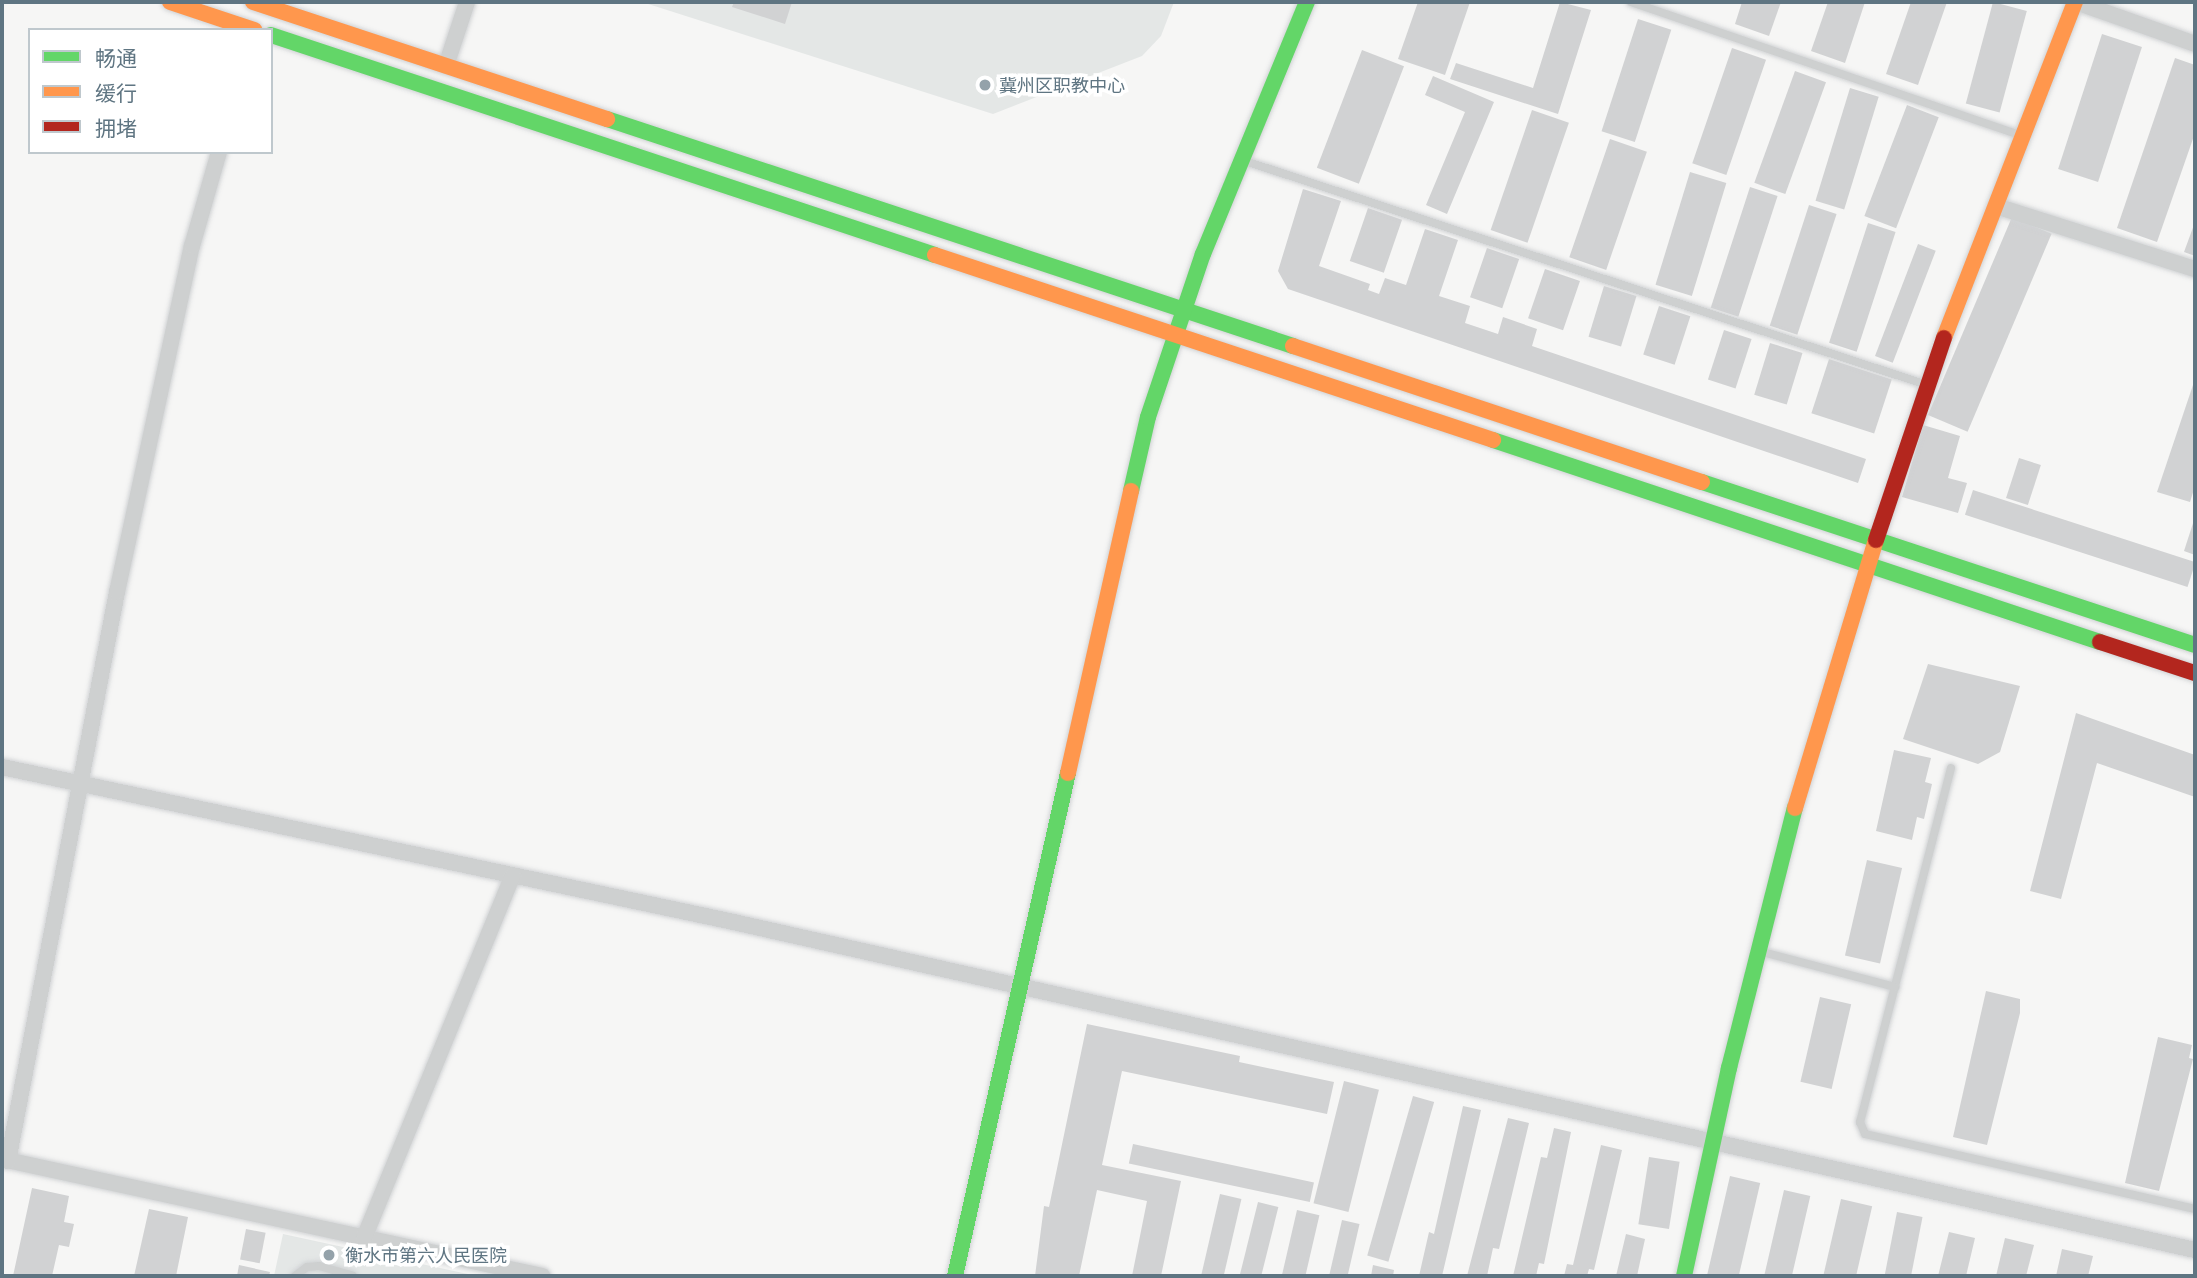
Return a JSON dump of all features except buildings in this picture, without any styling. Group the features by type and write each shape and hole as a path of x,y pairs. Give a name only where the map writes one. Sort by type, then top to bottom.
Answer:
{"main road":[{"path":"170,2 248,28"},
{"path":"253,2 2195,645"},
{"path":"955,1276 1147,417 1182,309 1307,2"},
{"path":"1684,1276 1759,951 1803,778 1868,563 1928,386 2075,2"},
{"path":"273,36 2195,673"}],"street":[{"path":"446,66 467,2"},
{"path":"2075,2 2195,44"},
{"path":"218,154 189,259 5,1160 542,1276"},
{"path":"1996,206 2195,268"},
{"path":"2,767 513,875 1714,1140 2195,1250"},
{"path":"364,1238 513,875"}],"lane":[{"path":"1631,2 2023,136"},
{"path":"1242,160 1928,386"},
{"path":"1951,768 1860,1122 1865,1133 2195,1209"},
{"path":"1759,951 1895,987"},
{"path":"295,1276 307,1267 318,1266 352,1276"}],"shaded area":[{"name":"冀州区职教中心","path":"642,2 1174,2 1161,36 1142,56 993,114"},
{"name":"衡水市第六人民医院","path":"283,1234 477,1276 274,1276"}],"traffic: fast":[{"path":"1131,491 1148,417 1203,254 1307,2"},
{"path":"273,36 935,255"},
{"path":"607,119 1293,346"},
{"path":"1493,440 2100,642"},
{"path":"1702,482 2195,645"},
{"path":"955,1276 1068,773"},
{"path":"1684,1276 1729,1068 1795,808"}],"traffic: slow":[{"path":"170,2 248,28"},
{"path":"253,2 607,119"},
{"path":"1944,338 2075,2"},
{"path":"935,255 1493,440"},
{"path":"1293,346 1702,482"},
{"path":"1068,773 1131,491"},
{"path":"1795,808 1876,540"}],"traffic: jam":[{"path":"1876,540 1944,338"},
{"path":"2100,642 2195,673"}],"place":[{"name":"冀州区职教中心","path":"985,85"},
{"name":"衡水市第六人民医院","path":"329,1255"}]}
